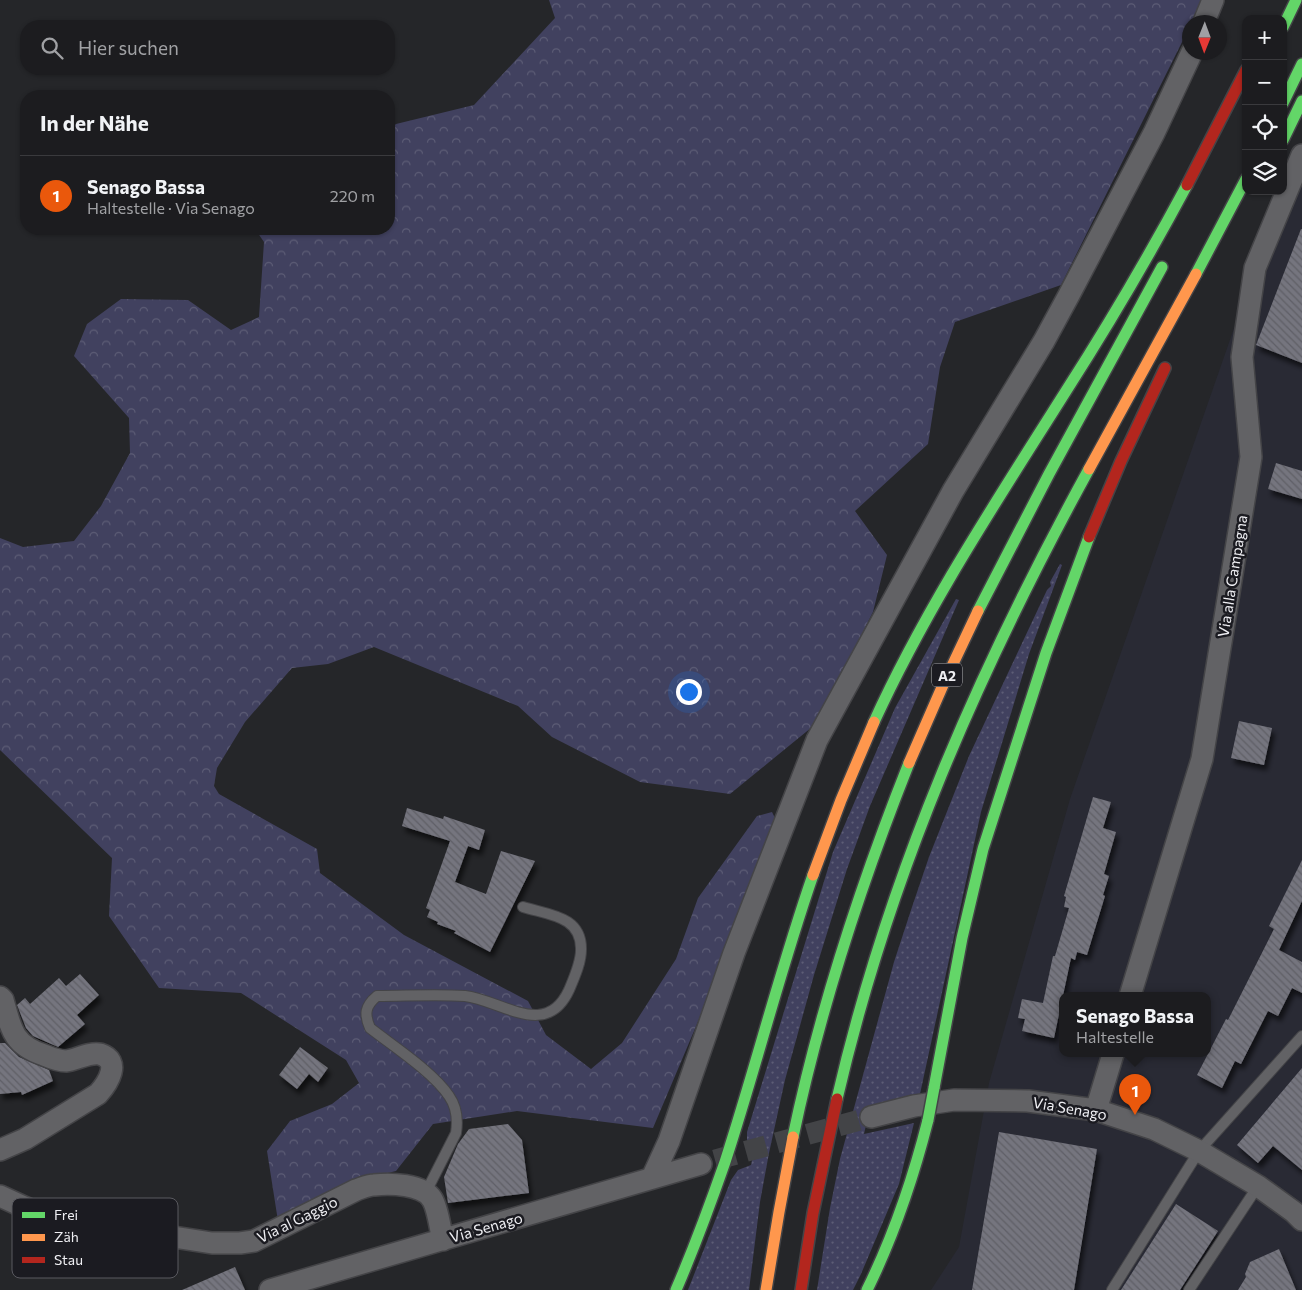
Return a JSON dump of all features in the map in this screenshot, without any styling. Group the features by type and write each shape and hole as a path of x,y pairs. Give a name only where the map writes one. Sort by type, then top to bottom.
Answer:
{"highway":[{"path":"1283,15 1294,0"},
{"path":"1287,17 1294,0"},
{"path":"1287,95 1302,64"},
{"path":"676,1290 730,1147 789,950 820,855 857,760 925,624 985,519 1113,316 1169,220 1242,78"},
{"path":"1287,132 1302,101"},
{"name":"A2","path":"801,1290 810,1229 829,1132 853,1031 881,936 932,794 986,670 1037,568 1242,187"},
{"name":"A2","path":"766,1290 785,1170 808,1069 850,922 885,822 942,686 982,603 1044,483 1169,255"},
{"path":"866,1290 889,1244 907,1197 928,1120 960,951 983,849 1041,667 1101,508 1144,411 1170,360"}],"street":[{"path":"1207,15 1213,0"},
{"path":"652,1178 669,1141 734,953 817,740 953,491 1044,341 1154,133 1188,60"},
{"name":"Via alla Campagna","path":"1131,992 1202,759 1251,457 1242,357 1255,268 1302,155"},
{"path":"0,997 3,1000 12,1031 21,1043 32,1052 55,1059 66,1060 97,1054 106,1057 111,1064 111,1075 108,1084 98,1094 25,1139 0,1150"},
{"path":"1096,1110 1112,1057"},
{"name":"Via Senago","path":"871,1117 914,1106 954,1100 1028,1100 1096,1110 1154,1129 1200,1152 1258,1186 1302,1220"},
{"name":"Via Senago","path":"270,1290 702,1164"},
{"name":"Via al Gaggio","path":"178,1238 212,1243 240,1244 254,1241 356,1190 373,1185 413,1187 426,1192"},
{"path":"426,1192 433,1199 443,1240"},
{"name":"Via al Gaggio","path":"0,1196 12,1202"}],"lane":[{"path":"426,1192 456,1132 455,1109 450,1097 437,1081 370,1028 366,1019 369,1002 377,996 467,996 527,1015 545,1014 564,1002 581,954 581,942 578,931 570,922 523,907"},
{"path":"1112,1290 1200,1152 1302,1036"},
{"path":"1189,1290 1258,1186"}],"shaded area":[{"path":"1302,155 1302,1290 931,1290 959,1247 989,1083 1070,799 1255,268 1287,195"}],"green space":[{"path":"549,0 1203,0 1196,15 1182,15 1182,42 1061,285 955,322 940,367 928,444 855,511 887,555 873,612 817,723 730,794 640,782 552,737 518,706 374,647 328,664 292,668 245,722 217,768 214,786 219,794 317,849 320,873 404,935 528,1001 546,1035 591,1069 622,1043 676,959 698,898 757,816 772,812 777,822 697,1024 653,1128 517,1111 433,1124 396,1171 367,1178 278,1221 267,1151 290,1121 332,1104 359,1083 346,1060 241,993 159,988 109,916 112,858 0,750 0,538 23,547 74,541 101,506 130,453 129,418 74,356 87,324 121,299 188,300 231,330 259,317 264,242 259,235 395,235 395,125 474,105 555,18"},
{"path":"1060,564 1062,565 1029,654 981,812 920,1094 870,1107 864,1134 914,1123 899,1184 853,1290 817,1290 840,1159 894,962 912,907 929,857 969,756"},
{"path":"956,599 959,600 870,806 847,869 814,975 785,1080 769,1153 760,1202 749,1290 688,1290 731,1180 738,1170 751,1165 756,1141 747,1144 747,1132 833,852 895,708"}],"building":[{"path":"1302,229 1302,363 1256,345"},
{"path":"1276,463 1302,471 1302,499 1268,489"},
{"path":"1239,721 1272,728 1264,765 1231,758"},
{"path":"1093,797 1111,802 1103,828 1116,832 1104,874 1109,876 1103,895 1105,896 1087,955 1077,952 1075,960 1071,958 1064,992 1059,992 1059,1014 1054,1038 1022,1031 1025,1019 1018,1018 1022,999 1043,1003 1053,956 1055,956 1069,908 1064,907 1066,897 1064,896"},
{"path":"407,808 443,819 444,816 485,830 479,850 468,846 455,882 486,894 501,851 535,861 490,952 454,933 456,931 437,924 438,922 427,917 430,910 426,908 450,841 402,826"},
{"path":"1302,860 1302,901 1279,950 1302,962 1302,993 1292,988 1278,1016 1268,1011 1241,1064 1235,1061 1222,1088 1197,1075 1206,1057 1211,1057 1211,1048 1226,1019 1228,1020 1274,929 1269,926"},
{"path":"80,974 99,995 77,1015 85,1024 58,1047 33,1036 26,1028 17,1005 25,998 30,1004 59,978 66,986"},
{"path":"0,1043 5,1043 19,1057 49,1070 53,1081 22,1095 21,1092 0,1094"},
{"path":"300,1047 328,1068 318,1082 309,1074 297,1089 279,1075"},
{"path":"1302,1068 1302,1170 1273,1146 1258,1163 1237,1145"},
{"path":"508,1124 522,1140 529,1193 448,1203 444,1177 458,1144 469,1129"},
{"path":"999,1132 1097,1149 1074,1290 972,1290"},
{"path":"1176,1204 1218,1231 1180,1290 1121,1290"},
{"path":"1279,1249 1296,1290 1238,1290 1246,1277 1245,1274 1250,1262"},
{"path":"235,1267 245,1290 182,1290"}],"tunnel":[{"path":"715,1160 871,1117"}],"traffic: fast":[{"path":"1287,19 1296,0"},
{"path":"1287,95 1302,64"},
{"path":"1287,132 1302,101"},
{"path":"874,722 940,595 1113,315 1187,185"},
{"path":"1196,274 1242,187"},
{"path":"978,611 1049,474 1162,267"},
{"path":"837,1099 858,1016 883,934 941,775 1011,621 1089,469"},
{"path":"934,1088 962,938 983,849 1046,653 1089,537"},
{"path":"793,1137 816,1041 843,947 874,854 909,763"},
{"path":"676,1290 725,1162 813,875"},
{"path":"928,1120 934,1088"},
{"path":"867,1290 886,1249 902,1206 928,1120"}],"traffic: slow":[{"path":"1089,469 1196,274"},
{"path":"909,763 978,611"},
{"path":"813,875 841,800 874,722"},
{"path":"766,1290 793,1137"}],"traffic: jam":[{"path":"1187,185 1242,78"},
{"path":"1089,537 1121,461 1165,368"},
{"path":"801,1290 813,1213 837,1099"}],"place":[{"name":"Senago Bassa","path":"1135,1115"}]}
